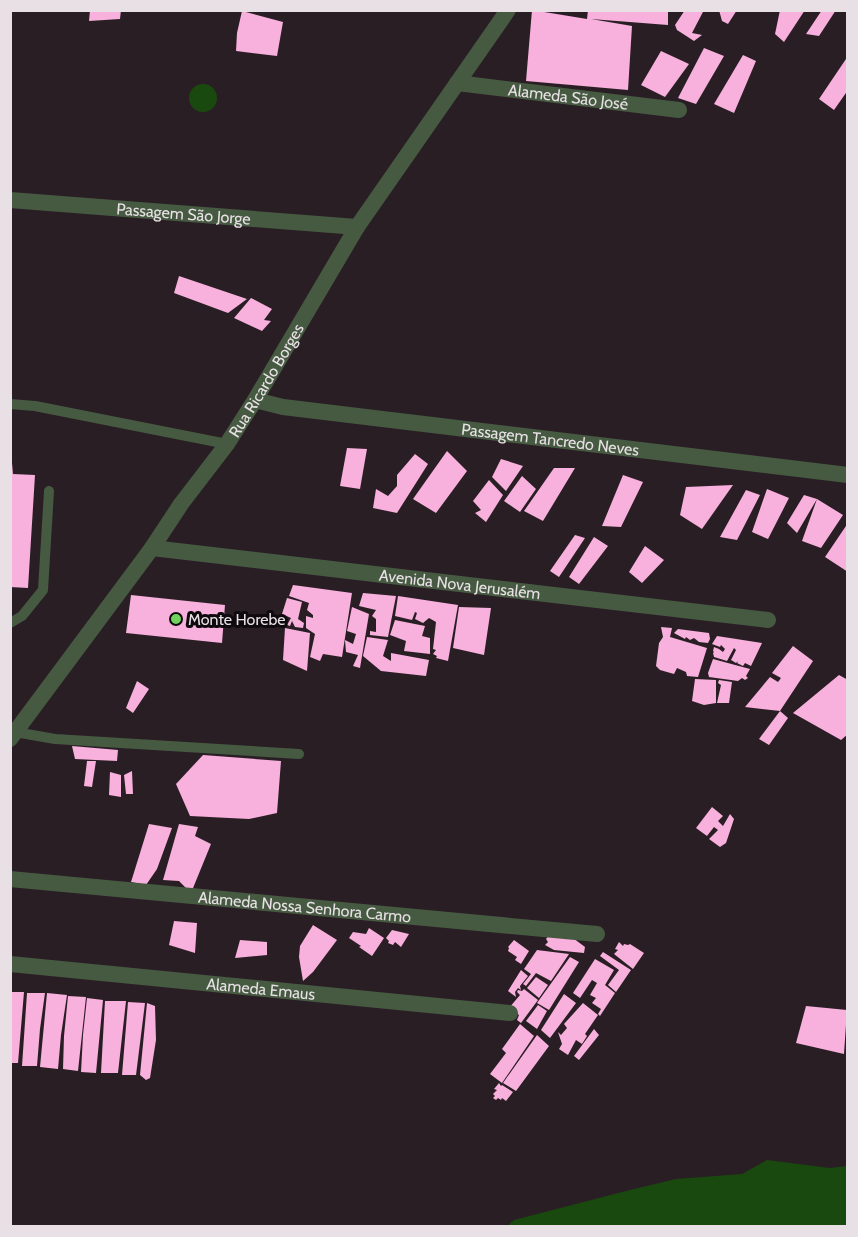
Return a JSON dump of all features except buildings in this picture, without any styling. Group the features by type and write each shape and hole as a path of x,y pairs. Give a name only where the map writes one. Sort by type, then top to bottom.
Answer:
{"street":[{"name":"Rua Ricardo Borges","path":"13,736 227,444 357,226 508,10"},
{"name":"Alameda São José","path":"457,83 679,110"},
{"name":"Passagem São Jorge","path":"10,200 357,226"},
{"name":"Passagem Tancredo Neves","path":"255,400 283,408 848,475"},
{"name":"Avenida Nova Jerusalém","path":"152,548 768,620"},
{"name":"Alameda Nossa Senhora Carmo","path":"10,879 597,934"},
{"name":"Alameda Emaus","path":"10,964 510,1013"}],"lane":[{"path":"10,404 35,406 227,444"},
{"path":"10,624 22,616 43,590 49,491"},
{"path":"13,736 298,754"}],"shaded area":[{"path":"203,84 213,88 217,98 213,108 203,112 193,108 189,98 193,88"},
{"path":"767,1160 830,1168 847,1166 847,1226 507,1226 514,1220 676,1179 742,1174"}],"place":[{"name":"Monte Horebe","path":"176,619"}]}
